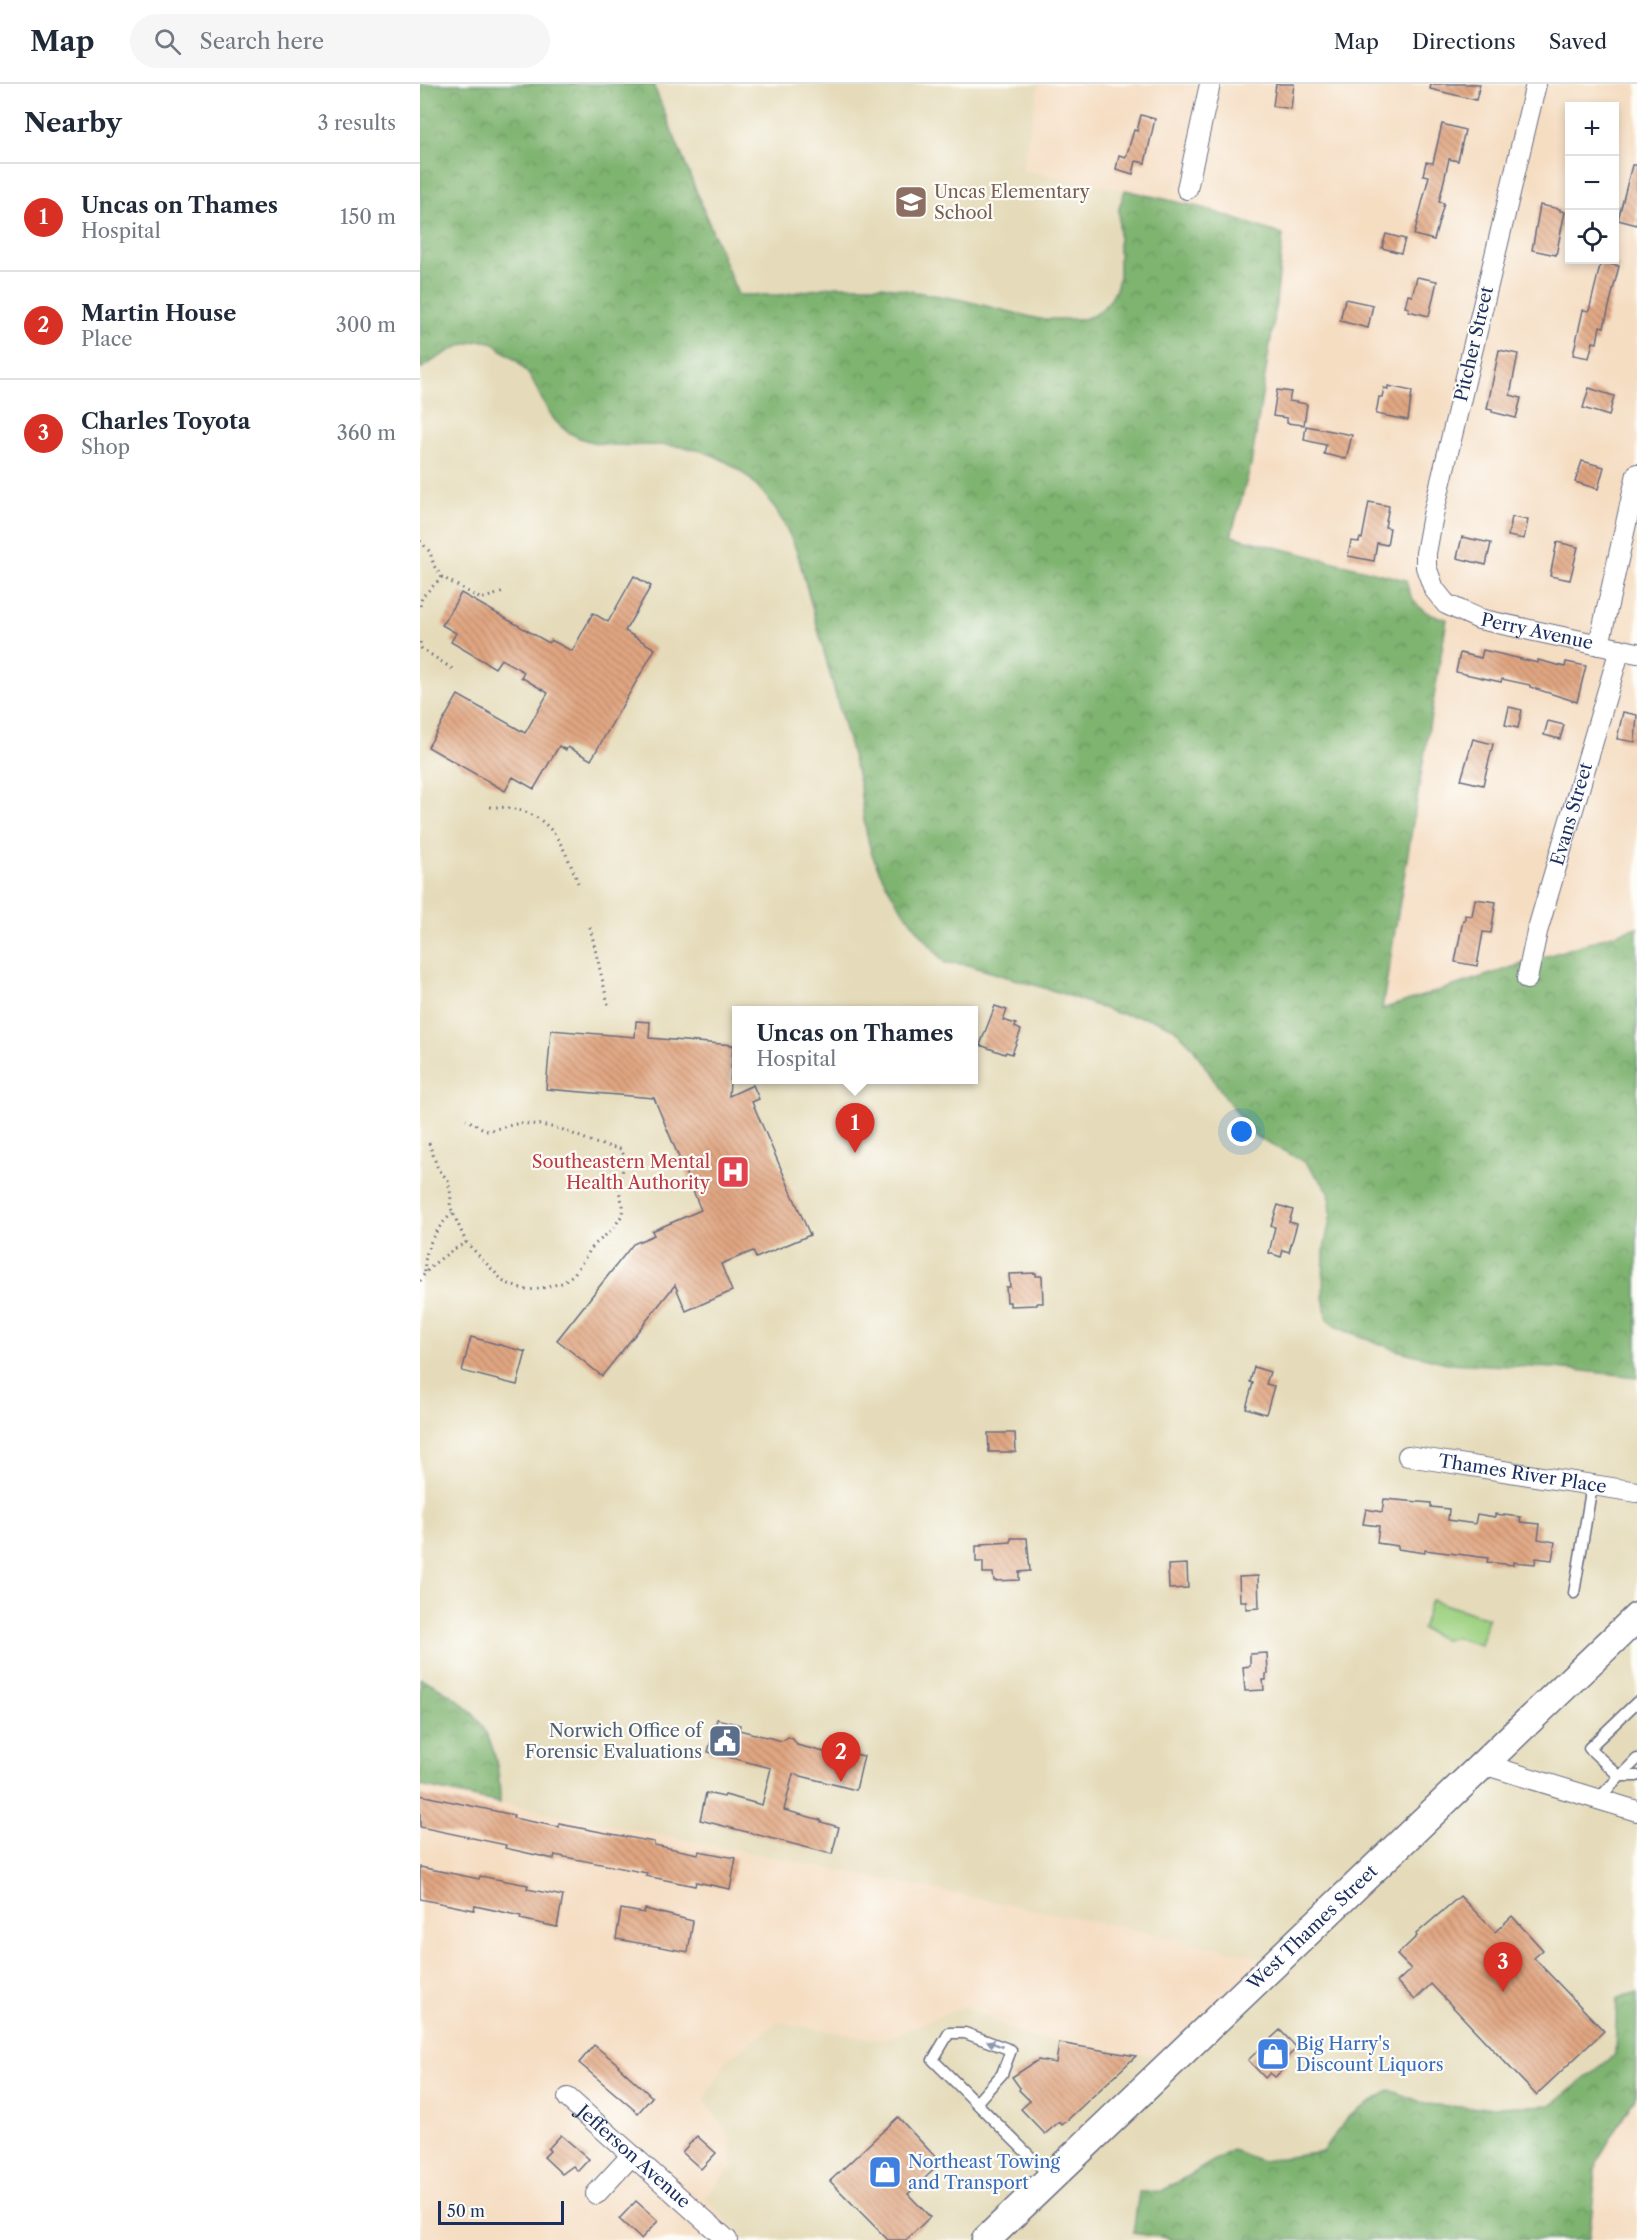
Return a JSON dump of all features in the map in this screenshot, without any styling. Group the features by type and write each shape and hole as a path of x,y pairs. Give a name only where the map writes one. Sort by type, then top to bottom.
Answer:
{"main road":[{"name":"West Thames Street","path":"986,2240 1637,1617"}],"street":[{"path":"1186,189 1210,84"},
{"name":"Pitcher Street","path":"1443,602 1427,574 1425,560 1427,545 1536,84"},
{"path":"1599,645 1637,474"},
{"name":"Perry Avenue","path":"1443,602 1479,619 1628,651"},
{"name":"Evans Street","path":"1527,979 1537,932 1628,651"},
{"name":"Thames River Place","path":"1408,1456 1637,1492"},
{"path":"1483,1764 1637,1811"},
{"name":"Jefferson Avenue","path":"568,2098 727,2240"},
{"path":"596,2194 632,2156"}],"lane":[{"path":"1574,1593 1592,1485"},
{"path":"1637,1702 1588,1748 1619,1776 1637,1776"},
{"path":"1598,1799 1637,1759"},
{"path":"977,2102 1002,2074 1011,2050 966,2033 949,2033 933,2060 1051,2177"}],"path":[{"path":"420,541 430,552 434,566 442,577 481,599 504,592"},
{"path":"420,606 422,597 442,577"},
{"path":"420,642 421,648 454,670"},
{"path":"490,807 511,806 543,820 558,838 567,854 578,883"},
{"path":"590,927 609,1008"},
{"path":"429,1143 438,1169 448,1180 452,1196 450,1206 466,1242 504,1282 524,1290 562,1283 574,1274 593,1246 613,1229 622,1215 623,1206 618,1188 625,1162 624,1155 620,1149 595,1143 561,1129 520,1123 487,1131 466,1119"},
{"path":"425,1272 424,1261 433,1238 444,1220 453,1213"},
{"path":"420,1281 425,1272 445,1255 466,1242"}],"shaded area":[{"name":"Uncas Elementary School","path":"653,84 1039,84 1022,170 1125,190 1119,208 1119,278 1111,299 1094,315 1084,319 1051,320 962,300 882,286 848,285 780,295 738,295"},
{"path":"491,342 512,356 528,374 539,395 568,433 591,443 683,446 728,463 748,475 764,492 790,533 798,555 860,785 870,847 891,892 921,935 945,963 964,964 1058,992 1116,1013 1163,1022 1184,1037 1255,1136 1305,1162 1330,1191 1331,1214 1323,1260 1336,1327 1396,1350 1447,1363 1556,1368 1637,1377 1637,1602 1527,1710 1637,1605 1637,1993 1617,2000 1615,2055 1551,2105 1471,2108 1425,2104 1390,2090 1349,2116 1322,2152 1262,2161 1232,2150 1162,2191 1139,2192 1170,2240 744,2240 704,2197 732,2168 731,2139 704,2101 725,2061 778,2022 882,2040 965,2006 1027,2037 1164,2058 1267,1959 1136,1930 500,1803 500,1784 494,1754 479,1719 453,1695 420,1678 420,369 468,344"}],"green space":[{"path":"420,84 653,84 738,295 780,295 836,286 882,286 962,300 1039,319 1084,319 1103,308 1116,289 1119,278 1119,208 1125,190 1203,208 1283,235 1275,313 1251,465 1231,536 1406,580 1411,595 1420,607 1432,615 1447,619 1382,1009 1637,927 1637,1377 1556,1368 1447,1363 1396,1350 1336,1327 1327,1319 1323,1296 1324,1249 1331,1214 1329,1191 1305,1162 1255,1136 1225,1097 1192,1046 1174,1028 1152,1019 1116,1013 1058,992 964,964 945,963 896,901 874,859 866,832 860,785 798,555 776,511 762,492 728,463 708,453 685,447 602,444 570,433 562,428 550,414 534,383 523,368 491,342 482,341 463,345 420,369"},
{"path":"1431,1600 1488,1618 1481,1645 1457,1638 1443,1639 1422,1629"},
{"path":"420,1678 457,1700 482,1726 496,1759 500,1803 420,1786"},
{"path":"1637,1993 1635,2098 1597,2161 1589,2240 1170,2240 1133,2233 1139,2192 1162,2191 1232,2150 1262,2161 1322,2152 1349,2116 1390,2090 1426,2104 1471,2108 1551,2105 1615,2055 1617,1999"}],"building":[{"path":"1276,84 1294,84 1291,109 1273,106"},
{"path":"1431,84 1480,84 1476,100 1430,89"},
{"path":"1141,115 1155,119 1145,163 1136,161 1133,174 1116,169 1119,155 1126,157"},
{"path":"1442,124 1465,130 1458,161 1449,159 1439,202 1444,203 1434,240 1414,235 1429,176 1423,175 1426,162 1433,163"},
{"path":"1632,165 1637,165 1637,225 1619,220"},
{"path":"1540,205 1565,212 1556,255 1532,250"},
{"path":"1386,234 1405,239 1401,253 1382,248"},
{"path":"1601,264 1619,266 1604,327 1600,326 1597,343 1593,342 1589,358 1573,355 1583,310 1589,311"},
{"path":"1417,277 1437,281 1429,316 1408,311 1409,308 1405,307 1408,295 1412,296"},
{"path":"1345,299 1373,305 1368,328 1340,321"},
{"path":"1499,350 1518,354 1510,395 1521,398 1516,418 1487,409"},
{"path":"1388,386 1412,391 1408,420 1376,414 1379,397 1382,397 1384,388 1388,389"},
{"path":"1589,388 1614,396 1609,416 1583,408"},
{"path":"1277,390 1291,392 1289,401 1307,404 1304,425 1287,423 1287,418 1273,416"},
{"path":"1306,426 1352,435 1346,459 1324,454 1326,445 1304,440"},
{"path":"1582,461 1604,467 1598,489 1575,482"},
{"path":"1369,502 1389,506 1385,527 1390,528 1387,545 1377,543 1374,561 1348,556 1351,541 1359,542 1360,538 1362,539"},
{"path":"1512,517 1528,520 1524,539 1508,536"},
{"path":"1462,537 1491,543 1486,565 1457,558"},
{"path":"1557,542 1578,547 1570,580 1550,576"},
{"path":"634,576 651,586 625,631 655,649 591,760 568,747 566,750 559,746 534,789 513,777 505,791 428,747 458,695 525,733 548,693 521,677 524,672 501,659 495,668 451,642 456,633 442,625 461,593 549,643 551,640 572,651 593,613 608,622"},
{"path":"1483,650 1538,663 1538,660 1565,667 1566,662 1586,666 1577,702 1530,687 1530,685 1502,679 1501,682 1456,672 1460,653 1481,658"},
{"path":"1509,707 1522,710 1518,728 1505,725"},
{"path":"1623,712 1637,715 1635,742 1617,739"},
{"path":"1548,721 1564,725 1560,739 1544,735"},
{"path":"1473,739 1493,744 1483,785 1461,780"},
{"path":"1475,899 1496,902 1491,933 1483,932 1477,966 1455,962 1463,920 1465,920 1465,915 1472,916"},
{"path":"995,1006 1007,1010 1003,1020 1016,1024 1015,1027 1021,1030 1012,1054 1006,1052 1005,1054 980,1045"},
{"name":"Southeastern Mental Health Authority","path":"636,1021 650,1022 649,1038 732,1045 729,1096 753,1085 759,1099 752,1102 810,1235 756,1258 753,1251 721,1264 732,1291 686,1311 675,1285 602,1376 557,1340 633,1244 654,1235 652,1231 701,1210 654,1098 546,1089 551,1030 635,1037"},
{"path":"1278,1205 1293,1210 1289,1222 1297,1224 1289,1252 1283,1250 1281,1257 1269,1253 1275,1227 1271,1226"},
{"path":"1036,1273 1036,1276 1042,1276 1043,1303 1010,1306 1010,1302 1007,1302 1006,1287 1010,1287 1009,1274"},
{"path":"471,1337 526,1352 517,1385 462,1371"},
{"path":"1254,1367 1270,1372 1266,1384 1274,1386 1266,1414 1246,1408 1253,1383 1250,1382"},
{"path":"988,1433 1015,1433 1016,1452 989,1452"},
{"path":"1384,1499 1431,1503 1431,1507 1449,1509 1448,1520 1475,1524 1477,1514 1521,1517 1520,1522 1540,1524 1538,1539 1555,1542 1552,1560 1536,1558 1535,1564 1513,1562 1513,1565 1487,1562 1488,1558 1425,1550 1425,1553 1377,1543 1379,1526 1363,1524 1366,1509 1382,1512"},
{"path":"1011,1538 1027,1538 1030,1571 1019,1572 1019,1580 994,1581 993,1573 983,1573 983,1562 976,1562 976,1546 1011,1542"},
{"path":"1187,1564 1188,1588 1169,1589 1168,1565"},
{"path":"1258,1576 1259,1608 1246,1609 1246,1601 1240,1601 1239,1577"},
{"path":"1267,1653 1268,1674 1266,1674 1266,1680 1263,1680 1264,1690 1245,1691 1243,1667 1250,1666 1250,1654"},
{"path":"717,1719 740,1725 739,1730 782,1741 788,1737 793,1739 797,1745 840,1756 841,1751 864,1756 856,1790 793,1774 784,1810 839,1827 832,1854 700,1820 706,1793 724,1797 725,1795 762,1805 771,1768 708,1752"},
{"path":"420,1795 514,1815 513,1818 559,1827 559,1824 654,1842 654,1845 698,1854 699,1851 736,1858 730,1889 696,1882 695,1886 646,1876 647,1873 555,1855 554,1859 505,1848 506,1845 420,1827"},
{"path":"420,1867 479,1879 480,1876 528,1885 527,1889 563,1896 557,1927 475,1906 474,1910 420,1899"},
{"path":"1460,1896 1495,1932 1512,1916 1543,1950 1534,1958 1604,2031 1536,2095 1431,1984 1415,2000 1397,1982 1411,1969 1397,1955 1417,1936 1416,1934"},
{"path":"621,1909 644,1913 645,1909 693,1921 688,1952 616,1939"},
{"name":"Big Harry's Discount Liquors","path":"1280,2030 1297,2048 1283,2061 1287,2066 1275,2077 1270,2073 1265,2078 1248,2060"},
{"path":"1059,2043 1136,2056 1062,2125 1059,2122 1045,2134 1021,2109 1030,2101 1019,2090 1020,2088 1012,2077 1038,2060 1056,2063"},
{"path":"594,2045 652,2097 638,2113 579,2063"},
{"name":"Northeast Towing and Transport","path":"898,2117 941,2163 908,2194 930,2217 906,2240 888,2240 830,2181"},
{"path":"561,2135 589,2159 578,2171 573,2166 562,2174 544,2157"},
{"path":"697,2136 716,2153 701,2169 682,2152"},
{"path":"636,2201 658,2221 641,2239 619,2219"}],"place":[{"name":"Uncas Elementary School","path":"911,202"},
{"name":"Uncas on Thames","path":"855,1153"},
{"name":"Southeastern Mental Health Authority","path":"733,1172"},
{"name":"Norwich Office of Forensic Evaluations","path":"725,1741"},
{"name":"Martin House","path":"841,1782"},
{"name":"Charles Toyota","path":"1503,1992"},
{"name":"Big Harry's Discount Liquors","path":"1273,2054"},
{"name":"Northeast Towing and Transport","path":"885,2172"}]}
